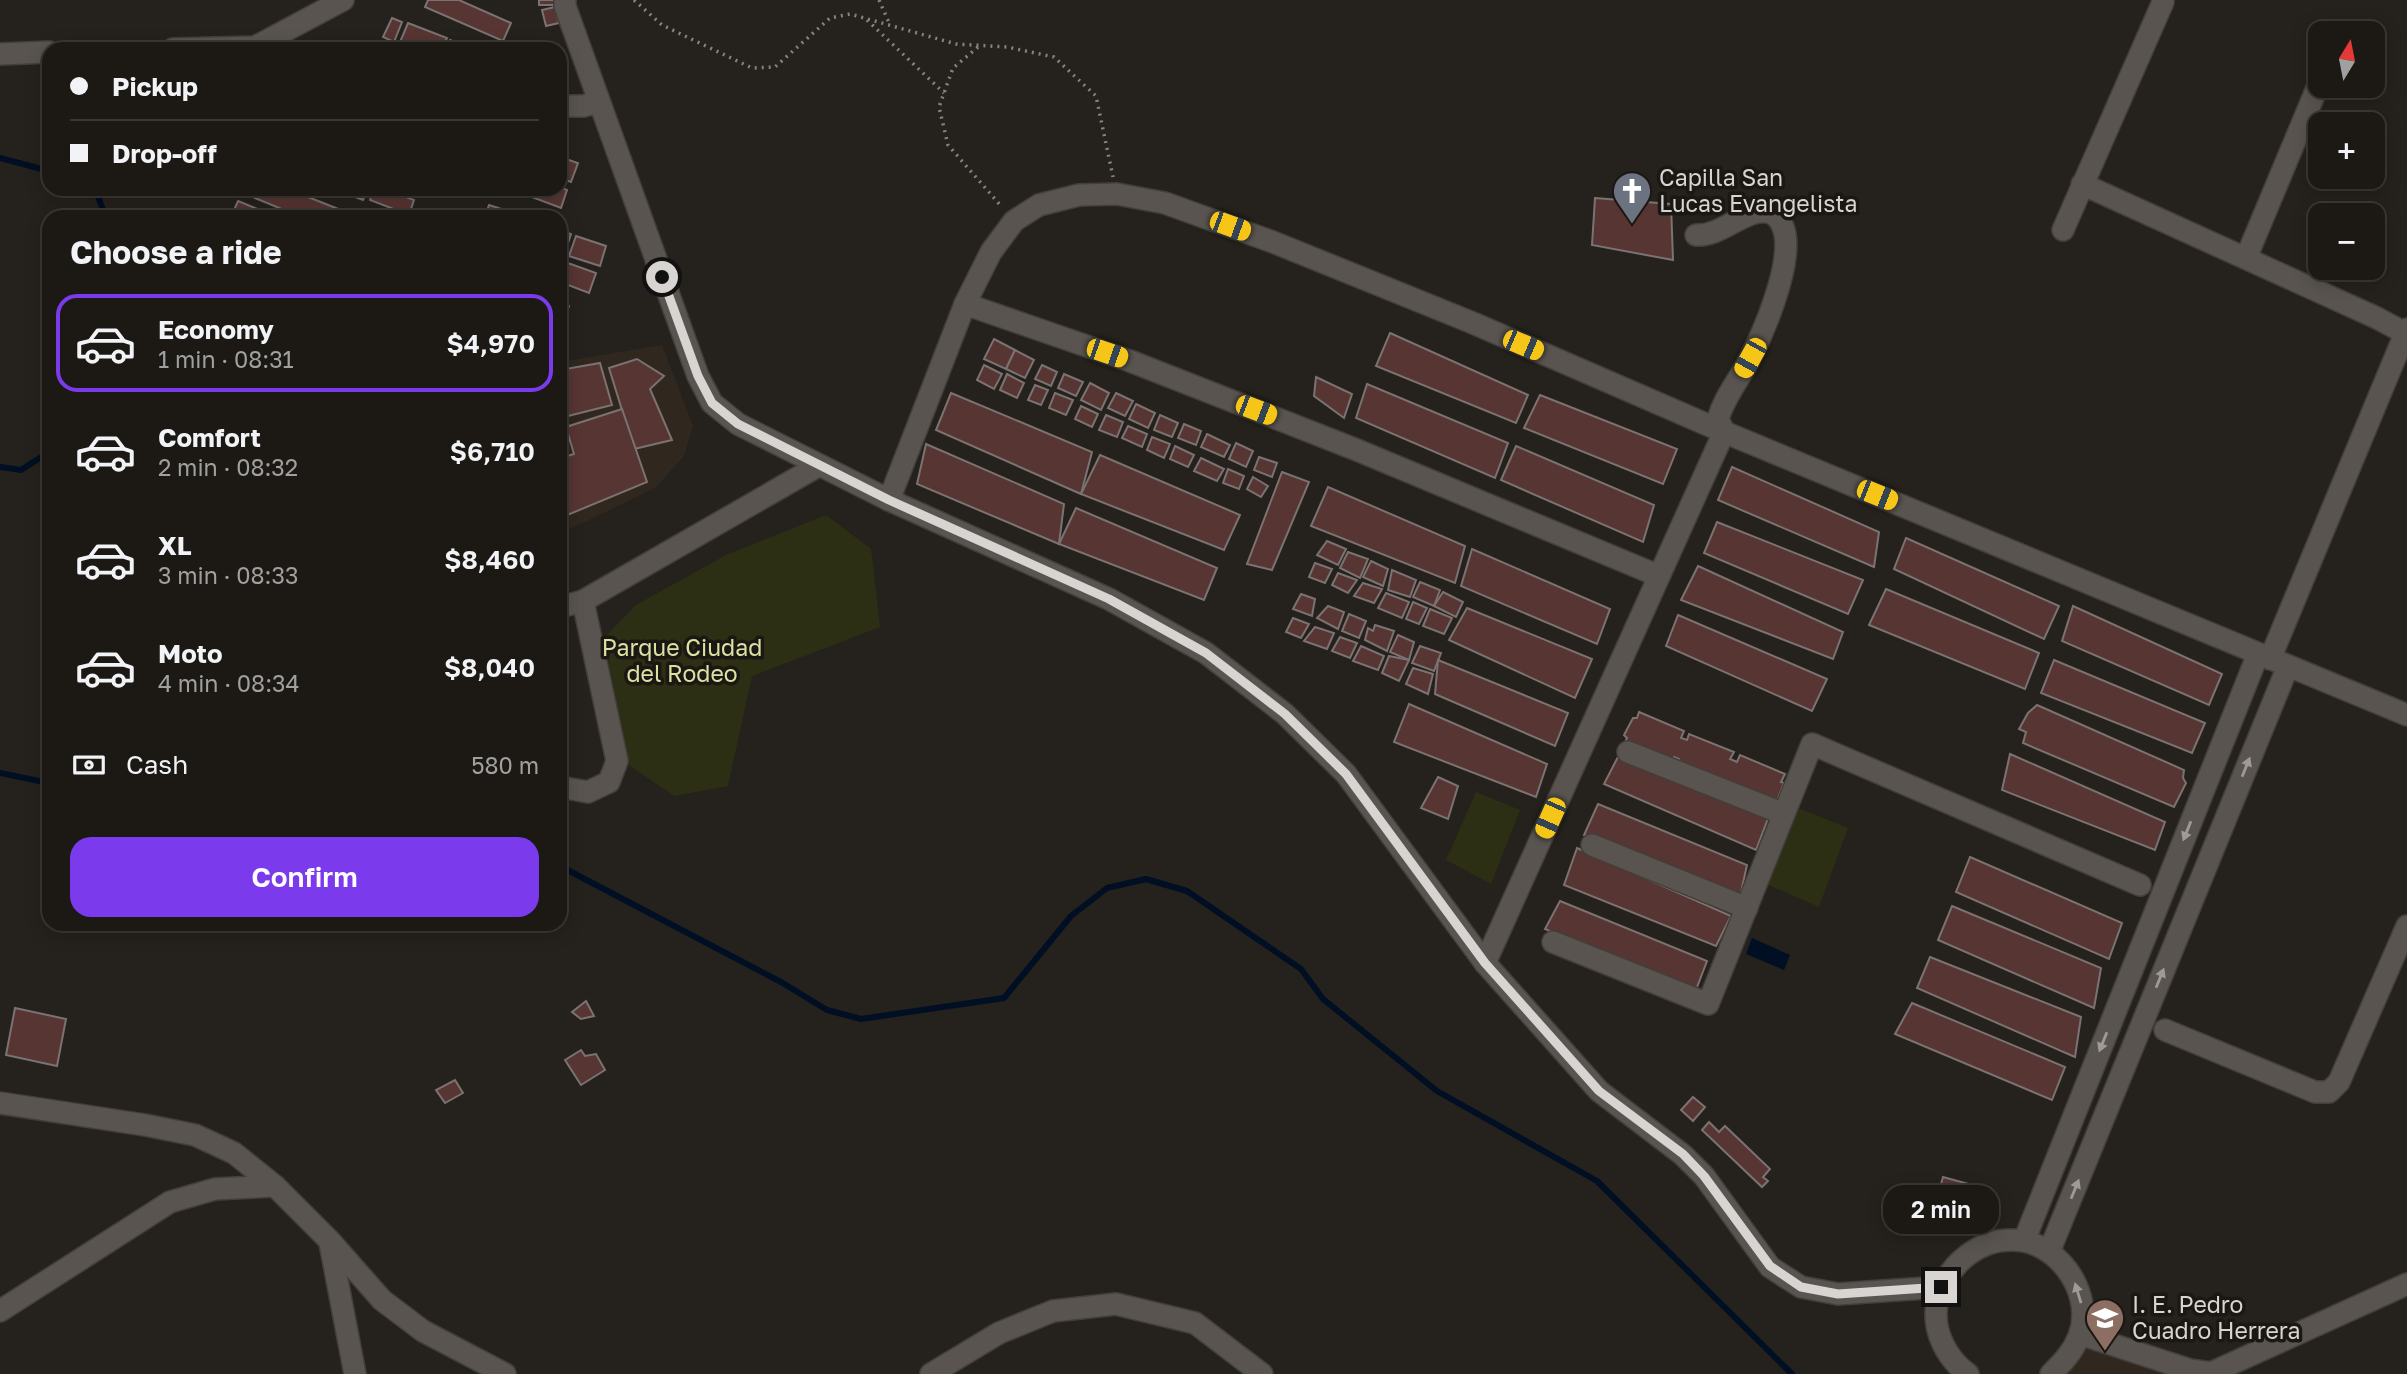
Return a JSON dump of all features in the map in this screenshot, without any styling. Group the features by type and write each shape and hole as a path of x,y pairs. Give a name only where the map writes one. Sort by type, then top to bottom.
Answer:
{"street":[{"path":"265,42 344,0"},
{"path":"565,0 698,376 712,403 738,424 818,466 1109,599 1206,653 1285,714 1346,774 1485,963 1599,1091 1683,1154 1704,1176 1770,1266 1801,1287 1838,1294 1941,1287"},
{"path":"2063,230 2164,2"},
{"path":"0,54 42,52"},
{"path":"2246,258 2313,98"},
{"path":"567,106 599,102"},
{"path":"2024,1241 2272,660 2406,331 2082,184"},
{"path":"889,500 965,304 991,252 1014,220 1039,205 1079,195 1117,194 1165,203 1273,242 1473,323 1724,432 2407,715"},
{"path":"1485,963 1724,432 1718,419 1721,409 1760,336 1784,263 1786,250 1782,222 1765,212 1749,215 1708,236 1696,236"},
{"path":"965,304 1130,361 1357,450 1658,576"},
{"path":"567,605 583,601 818,466"},
{"path":"567,790 589,792 609,782 617,761 583,601"},
{"path":"2049,1252 2272,660"},
{"path":"1553,942 1708,1004 1812,744 2140,885"},
{"path":"1628,752 1784,814"},
{"path":"1592,845 1747,908"},
{"path":"2165,1030 2315,1092 2329,1092 2339,1082 2407,926"},
{"path":"0,1103 195,1135 234,1153 275,1186 330,1241 382,1300 423,1331 505,1374"},
{"path":"0,1311 170,1202 215,1189 275,1186"},
{"path":"330,1241 355,1374"},
{"path":"1968,1374 1945,1366 1936,1311 1941,1287 1955,1265 1976,1249 2001,1241 2024,1241 2049,1252 2067,1268 2078,1288 2083,1310 2080,1334 2068,1357 2051,1374"},
{"path":"2080,1334 2190,1370 2211,1373 2407,1284"},
{"path":"931,1374 999,1333 1052,1311 1116,1304 1195,1323 1262,1374"}],"path":[{"path":"634,0 662,25 752,68 775,67 830,18 849,14 956,44 1007,47 1054,57 1096,96 1117,194"},
{"path":"879,0 890,25"},
{"path":"866,19 944,93"},
{"path":"980,45 953,68 939,107 948,145 1014,220"}],"shaded area":[{"path":"662,345 693,426 684,456 655,488 567,531 567,361"},
{"name":"I. E. Pedro Cuadro Herrera","path":"2080,1334 2211,1374 2051,1374"}],"green space":[{"name":"Parque Ciudad del Rodeo","path":"826,515 871,549 880,627 752,676 728,786 674,796 629,765 604,638 636,605 726,555"},
{"path":"1476,792 1520,810 1491,884 1446,860"},
{"path":"1793,806 1848,828 1819,907 1762,882"}],"water":[{"path":"1752,938 1790,955 1784,970 1746,954"}],"building":[{"path":"428,0 459,0 511,23 503,41 425,7"},
{"path":"539,0 555,0 555,5 539,5"},
{"path":"555,7 559,23 546,26 542,10"},
{"path":"392,18 402,22 394,42 383,37"},
{"path":"408,23 447,38 445,42 400,42"},
{"path":"567,159 578,163 571,182 567,181"},
{"path":"250,196 306,196 341,210 284,210"},
{"path":"371,196 403,196 414,200 411,210 396,210 370,200"},
{"path":"529,196 565,196 561,208"},
{"name":"Capilla San Lucas Evangelista","path":"1595,198 1671,204 1673,260 1592,245"},
{"path":"238,201 260,210 234,210"},
{"path":"489,205 504,210 487,210"},
{"path":"576,236 606,246 600,266 569,256"},
{"path":"567,263 596,273 589,293 567,285"},
{"path":"1390,333 1528,395 1516,423 1376,366"},
{"path":"994,339 1015,350 1006,369 984,359"},
{"path":"1015,350 1034,360 1025,378 1006,369"},
{"path":"637,359 664,376 650,389 672,440 634,449 609,368"},
{"path":"600,363 612,405 567,416 567,369"},
{"path":"984,365 1002,374 994,389 977,380"},
{"path":"1042,365 1057,372 1051,386 1035,379"},
{"path":"1007,374 1024,383 1017,398 1000,390"},
{"path":"1064,374 1083,382 1076,396 1058,388"},
{"path":"1316,377 1352,394 1344,418 1314,396"},
{"path":"1090,383 1109,393 1101,410 1081,400"},
{"path":"1367,384 1508,443 1495,478 1356,418"},
{"path":"1035,385 1048,390 1041,405 1028,400"},
{"path":"951,393 1092,452 1081,494 936,430"},
{"path":"1055,393 1073,400 1066,415 1049,408"},
{"path":"1116,393 1133,401 1125,416 1108,408"},
{"path":"1540,395 1677,449 1663,484 1524,428"},
{"path":"1136,404 1155,413 1148,428 1129,419"},
{"path":"1081,406 1098,414 1092,427 1075,419"},
{"path":"622,409 647,482 567,515 567,456 574,454 567,427"},
{"path":"1106,415 1123,422 1117,437 1099,430"},
{"path":"1160,415 1178,423 1172,437 1154,430"},
{"path":"1184,424 1201,431 1196,445 1178,438"},
{"path":"1128,426 1147,434 1142,447 1122,438"},
{"path":"1207,434 1230,445 1224,457 1201,447"},
{"path":"1152,437 1170,444 1164,458 1147,450"},
{"path":"1236,443 1253,451 1246,467 1229,459"},
{"path":"926,444 1064,504 1059,544 917,484"},
{"path":"1175,446 1194,455 1188,467 1170,459"},
{"path":"1516,446 1654,505 1643,542 1501,480"},
{"path":"1100,455 1240,515 1224,550 1081,494"},
{"path":"1259,457 1277,463 1272,477 1254,470"},
{"path":"1201,458 1224,469 1217,481 1194,471"},
{"path":"1732,467 1879,532 1874,567 1718,500"},
{"path":"1228,469 1244,476 1239,489 1223,483"},
{"path":"1282,472 1309,482 1272,570 1247,564"},
{"path":"1253,477 1268,486 1261,497 1247,489"},
{"path":"1328,487 1465,546 1455,583 1311,526"},
{"path":"1076,508 1217,568 1204,600 1059,544"},
{"path":"1717,522 1863,580 1848,614 1704,553"},
{"path":"1906,538 2059,606 2044,639 1894,569"},
{"path":"1327,541 1346,549 1338,565 1317,555"},
{"path":"1472,549 1610,609 1597,644 1461,586"},
{"path":"1348,552 1368,559 1360,578 1340,568"},
{"path":"1371,561 1388,569 1383,586 1363,577"},
{"path":"1315,563 1332,569 1325,583 1309,577"},
{"path":"1698,566 1843,632 1833,659 1681,600"},
{"path":"1392,570 1416,580 1410,597 1388,590"},
{"path":"1338,573 1357,580 1348,593 1332,585"},
{"path":"1420,582 1440,590 1434,606 1413,597"},
{"path":"1363,583 1382,589 1374,603 1354,596"},
{"path":"1886,589 2039,653 2025,689 1869,625"},
{"path":"1443,592 1463,602 1456,617 1434,606"},
{"path":"1386,593 1409,602 1402,618 1378,608"},
{"path":"1301,594 1315,599 1312,616 1293,609"},
{"path":"1413,602 1427,608 1419,624 1406,619"},
{"path":"1328,606 1344,612 1338,629 1317,618"},
{"path":"2073,606 2222,674 2209,705 2062,641"},
{"path":"1467,608 1592,659 1575,698 1449,640"},
{"path":"1430,609 1452,618 1444,634 1423,626"},
{"path":"1349,614 1366,621 1359,638 1342,631"},
{"path":"1678,615 1827,679 1812,711 1666,646"},
{"path":"1293,618 1309,624 1301,638 1286,632"},
{"path":"1375,625 1394,631 1387,651 1365,640 1368,628 1373,631"},
{"path":"1315,627 1334,633 1327,649 1304,641"},
{"path":"1398,635 1414,642 1409,660 1390,652"},
{"path":"1340,637 1357,643 1350,658 1332,651"},
{"path":"1361,646 1384,656 1378,670 1353,661"},
{"path":"1420,646 1441,653 1434,671 1412,663"},
{"path":"1389,656 1409,660 1399,681 1382,673"},
{"path":"1438,660 1568,713 1555,746 1435,694"},
{"path":"2054,660 2205,723 2192,753 2041,693"},
{"path":"1413,668 1433,674 1428,694 1406,684"},
{"path":"1409,704 1547,764 1536,797 1394,742"},
{"path":"2037,705 2184,770 2183,778 2186,783 2174,807 2023,743 2026,732 2019,729 2028,713"},
{"path":"1639,712 1684,731 1681,738 1687,740 1689,734 1734,752 1730,759 1737,762 1740,755 1785,774 1777,801 1676,765 1679,759 1674,757 1671,763 1624,745 1627,738 1624,735"},
{"path":"1621,751 1769,816 1756,850 1604,784"},
{"path":"2010,754 2165,822 2155,850 2002,790"},
{"path":"1438,777 1458,786 1448,819 1421,808"},
{"path":"1598,804 1747,865 1739,901 1584,835"},
{"path":"1577,848 1731,916 1716,946 1564,885"},
{"path":"1970,857 2122,923 2109,959 1956,892"},
{"path":"1560,901 1707,961 1694,995 1545,929"},
{"path":"1952,906 2101,968 2094,1008 1938,940"},
{"path":"1930,957 2081,1017 2075,1057 1917,988"},
{"path":"586,1001 594,1016 581,1019 572,1012"},
{"path":"1912,1003 2065,1067 2052,1100 1895,1034"},
{"path":"15,1008 66,1019 57,1066 6,1055"},
{"path":"581,1050 585,1056 596,1054 605,1070 581,1085 565,1060"},
{"path":"455,1080 463,1093 445,1103 436,1090"},
{"path":"1693,1097 1705,1107 1693,1121 1681,1110"},
{"path":"1709,1122 1719,1132 1725,1126 1770,1169 1763,1177 1768,1181 1762,1187 1702,1130"},
{"path":"1943,1177 1972,1185 1963,1219 1953,1219 1950,1229 1930,1223"}],"waterway":[{"path":"0,158 42,169"},
{"path":"98,196 103,210"},
{"path":"0,467 21,470 42,456"},
{"path":"0,773 42,782"},
{"path":"567,870 781,982 827,1010 861,1019 1004,998 1071,916 1107,888 1146,879 1187,891 1301,969 1323,999 1437,1091 1597,1181 1792,1374"}],"place":[{"name":"Capilla San Lucas Evangelista","path":"1632,225"},
{"name":"I. E. Pedro Cuadro Herrera","path":"2105,1352"}],"route":[{"path":"662,277 698,376 712,403 738,424 889,500 1109,599 1206,653 1285,714 1346,774 1485,963 1599,1091 1683,1154 1704,1176 1770,1266 1801,1287 1838,1294 1941,1287"}]}
